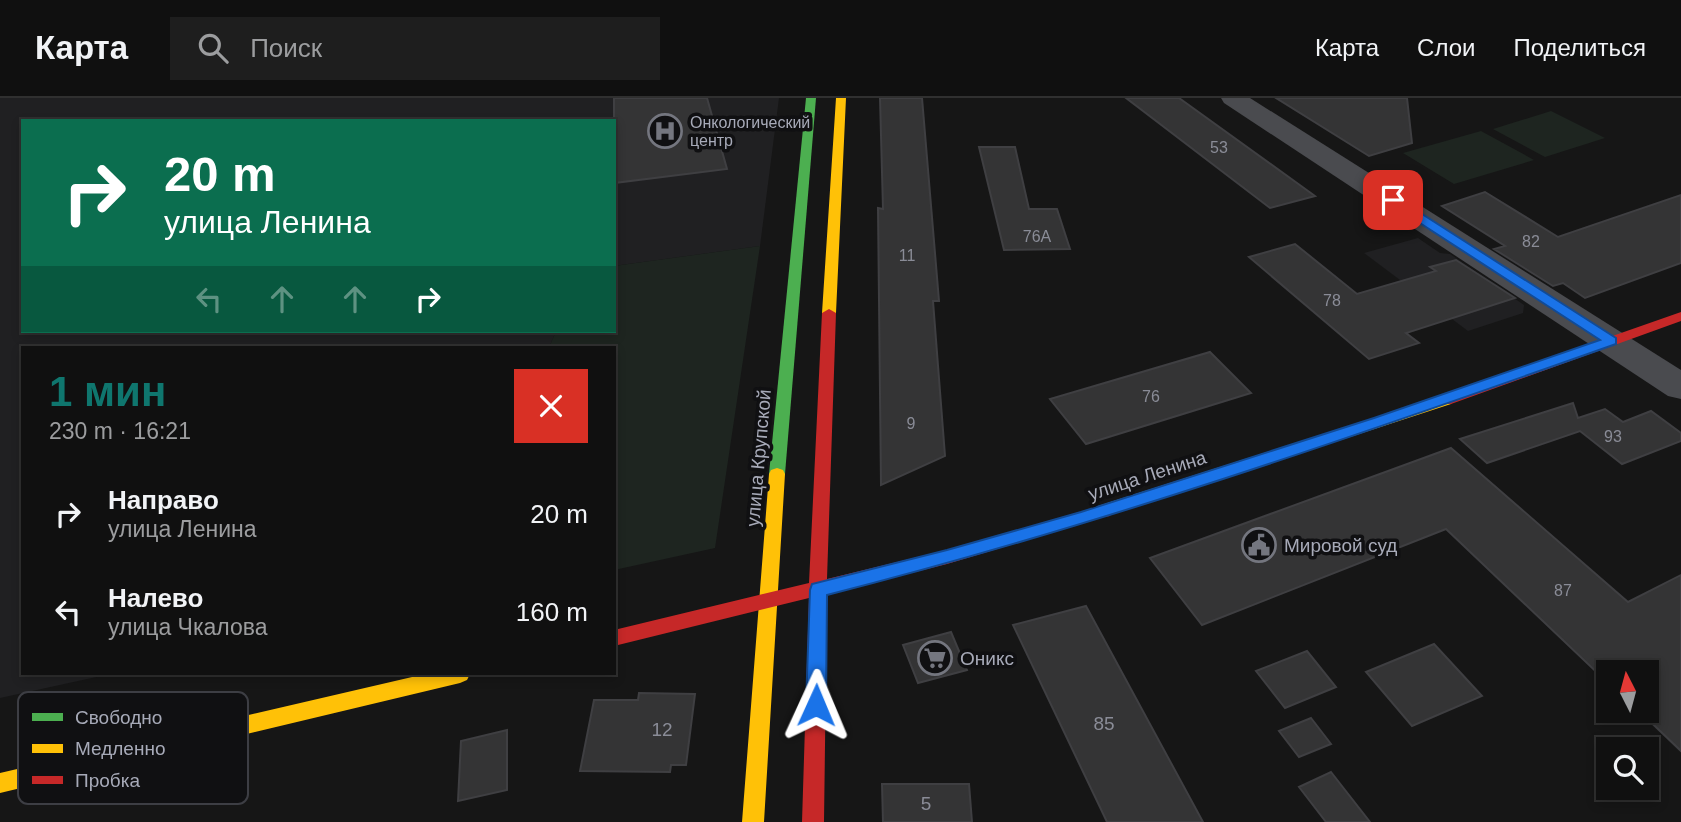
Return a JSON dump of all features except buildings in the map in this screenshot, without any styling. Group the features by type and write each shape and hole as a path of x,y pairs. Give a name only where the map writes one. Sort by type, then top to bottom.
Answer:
{"main road":[{"name":"улица Крупской","path":"753,822 767,602 796,239 811,98"},
{"path":"813,822 818,590 832,241 841,98"},
{"name":"улица Ленина","path":"616,638 947,557 1081,518 1380,422 1681,316"},
{"path":"248,724 456,675"},
{"path":"0,783 18,779"}],"street":[{"path":"1233,98 1681,387"}],"shaded area":[{"path":"0,98 779,98 760,246 616,266 616,119 21,119 21,333 555,333 550,346 21,346 21,675 105,675 0,698"},
{"path":"1551,111 1605,138 1545,157 1493,129"},
{"path":"1481,131 1534,160 1454,184 1403,153"},
{"path":"1418,238 1440,253 1450,254 1524,305 1523,313 1468,331 1364,253"},
{"path":"760,246 715,548 616,570 616,346 550,346 555,333 616,333 616,266"}],"traffic: fast":[{"path":"777,474 811,98"}],"traffic: slow":[{"path":"829,313 841,98"},
{"path":"1104,511 1446,400"},
{"path":"753,822 777,474"},
{"path":"248,724 456,675"},
{"path":"0,783 18,779"}],"traffic: jam":[{"path":"813,822 818,590 829,313"},
{"path":"1446,400 1681,316"},
{"path":"616,638 947,557 1104,511"}],"place":[{"name":"Онкологический центр","path":"665,131"},
{"name":"Мировой суд","path":"1259,545"},
{"name":"Оникс","path":"935,658"}],"route":[{"path":"816,705 818,590 947,557 1081,518 1380,422 1569,358 1611,341 1393,200"}]}
